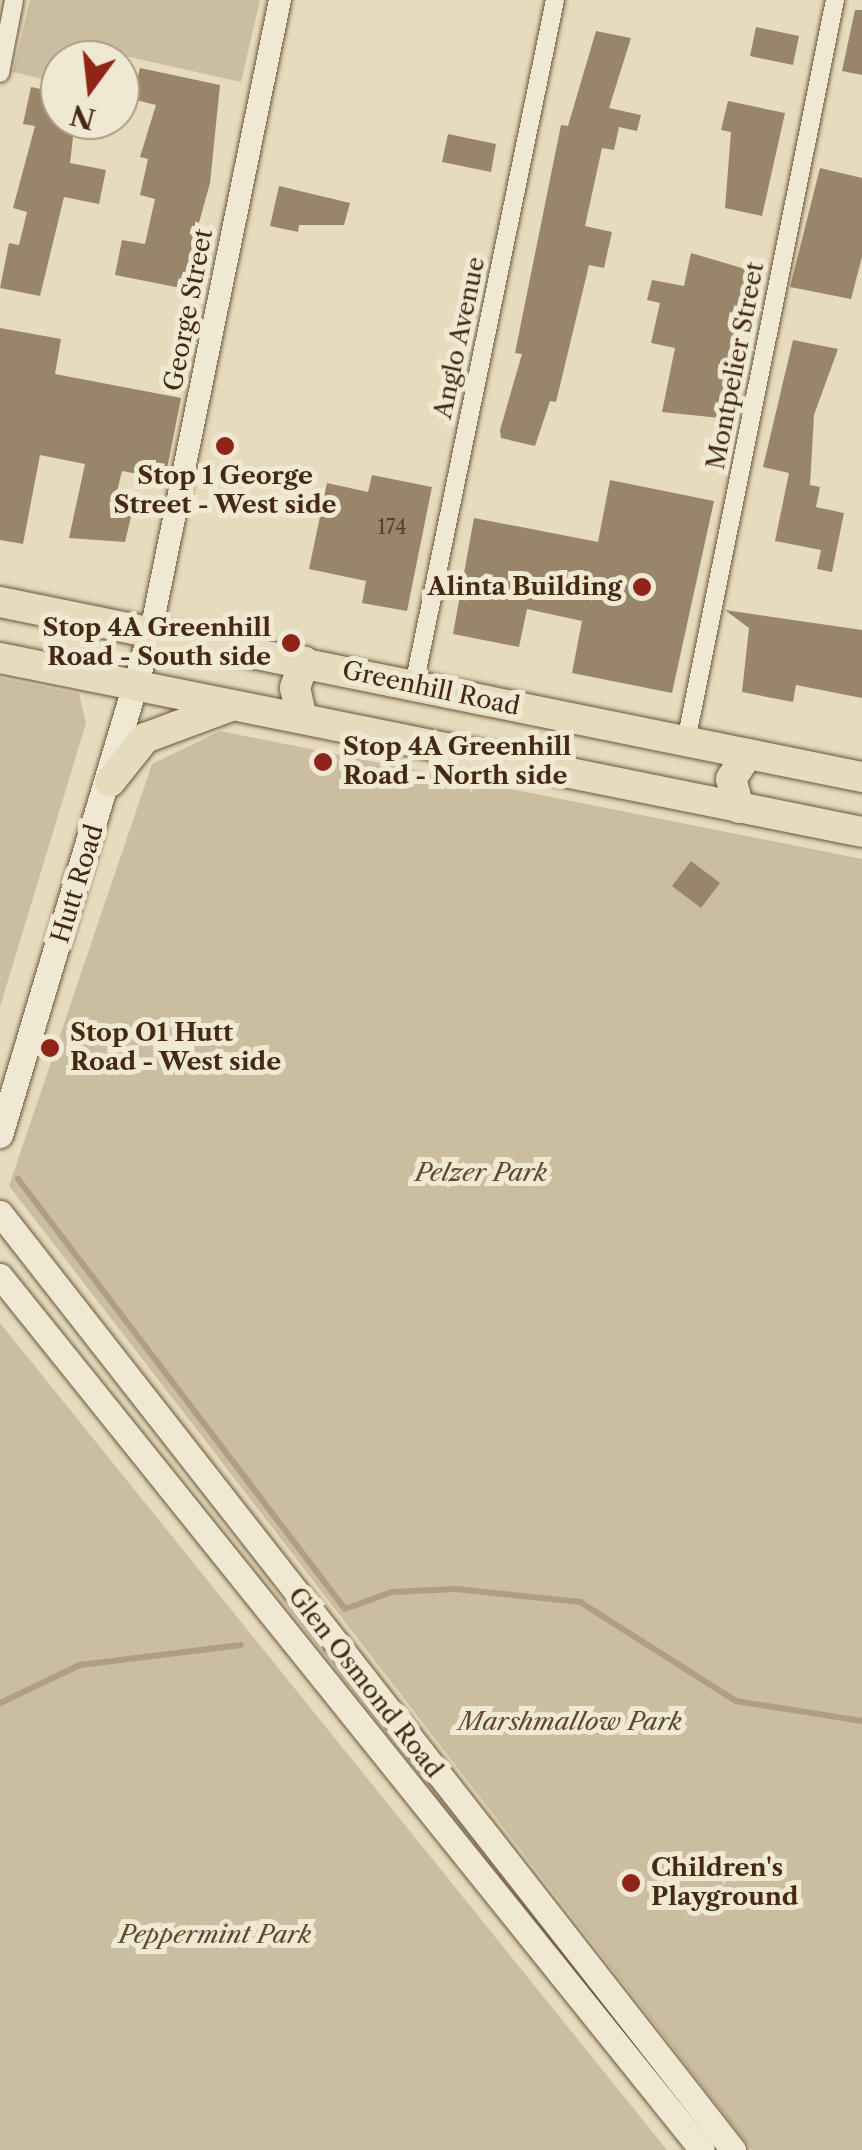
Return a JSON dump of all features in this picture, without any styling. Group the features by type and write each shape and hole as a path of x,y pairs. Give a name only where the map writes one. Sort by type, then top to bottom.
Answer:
{"highway":[{"name":"Greenhill Road","path":"0,602 862,777"},
{"path":"0,658 862,832"},
{"path":"302,718 295,688 304,662"},
{"path":"110,782 145,738 236,704"},
{"path":"739,808 732,779 748,754"}],"main road":[{"name":"Hutt Road","path":"0,1134 140,685 151,631"},
{"name":"Glen Osmond Road","path":"0,1214 734,2150"},
{"name":"Glen Osmond Road","path":"0,1276 702,2150"},
{"path":"370,1735 392,1718"}],"street":[{"path":"0,73 14,0"},
{"name":"George Street","path":"151,631 280,0"},
{"name":"Anglo Avenue","path":"414,685 555,0"},
{"name":"Montpelier Street","path":"686,741 836,0"}],"green space":[{"path":"30,0 260,0 241,82 140,59 140,40 40,40 40,78 13,72"},
{"path":"0,678 79,694 86,723 0,1007"},
{"name":"Pelzer Park","path":"220,731 862,859 862,2150 752,2150 9,1186 152,764"},
{"name":"Peppermint Park","path":"0,1323 667,2150 0,2150"}],"building":[{"path":"855,10 862,10 862,75 842,71"},
{"path":"756,27 799,36 793,65 750,56"},
{"path":"596,31 631,38 609,108 641,115 637,131 619,127 614,150 602,148 585,226 612,232 604,268 589,265 556,402 550,401 535,446 501,438 500,430 522,354 515,353 561,125 568,126"},
{"path":"140,68 220,85 210,183 181,288 115,275 122,240 145,244 155,199 140,195 148,159 140,157 156,105 140,101"},
{"path":"31,87 40,89 40,140 73,140 70,163 106,170 99,204 64,197 40,296 0,288 9,243 19,245 27,212 13,208 35,126 23,124"},
{"path":"728,101 785,113 762,216 725,208 731,132 721,130"},
{"path":"448,134 496,144 491,172 442,162"},
{"path":"820,168 862,178 862,257 851,299 790,287"},
{"path":"279,186 350,203 344,225 299,225 298,232 270,226"},
{"path":"691,253 752,271 730,419 662,412 675,348 651,343 660,303 647,300 652,280 684,286"},
{"path":"0,328 61,339 55,374 181,398 165,479 122,471 114,504 133,508 125,542 69,538 85,464 40,455 23,544 0,540"},
{"path":"793,340 838,349 814,415 810,485 820,487 816,507 844,513 832,572 817,569 821,550 775,541 789,473 763,467"},
{"path":"372,475 432,487 407,611 362,603 366,581 309,569 327,483 368,492"},
{"name":"Alinta Building","path":"610,480 714,501 672,693 572,673 582,621 527,609 519,647 453,634 474,518 598,542"},
{"path":"725,610 862,630 862,698 796,685 793,702 742,692 749,628"},
{"path":"691,861 720,883 701,908 672,886"}],"waterway":[{"path":"18,1179 345,1609 392,1592 456,1589 580,1602 736,1701 862,1721"},
{"path":"0,1703 80,1665 241,1645"}],"place":[{"name":"Stop 1 George Street - West side","path":"225,446"},
{"name":"Alinta Building","path":"642,587"},
{"name":"Stop 4A Greenhill Road - South side","path":"291,643"},
{"name":"Stop 4A Greenhill Road - North side","path":"323,762"},
{"name":"Stop O1 Hutt Road - West side","path":"50,1048"},
{"name":"Children's Playground","path":"631,1883"}],"park label":[{"name":"Marshmallow Park","path":"570,1722"}]}
